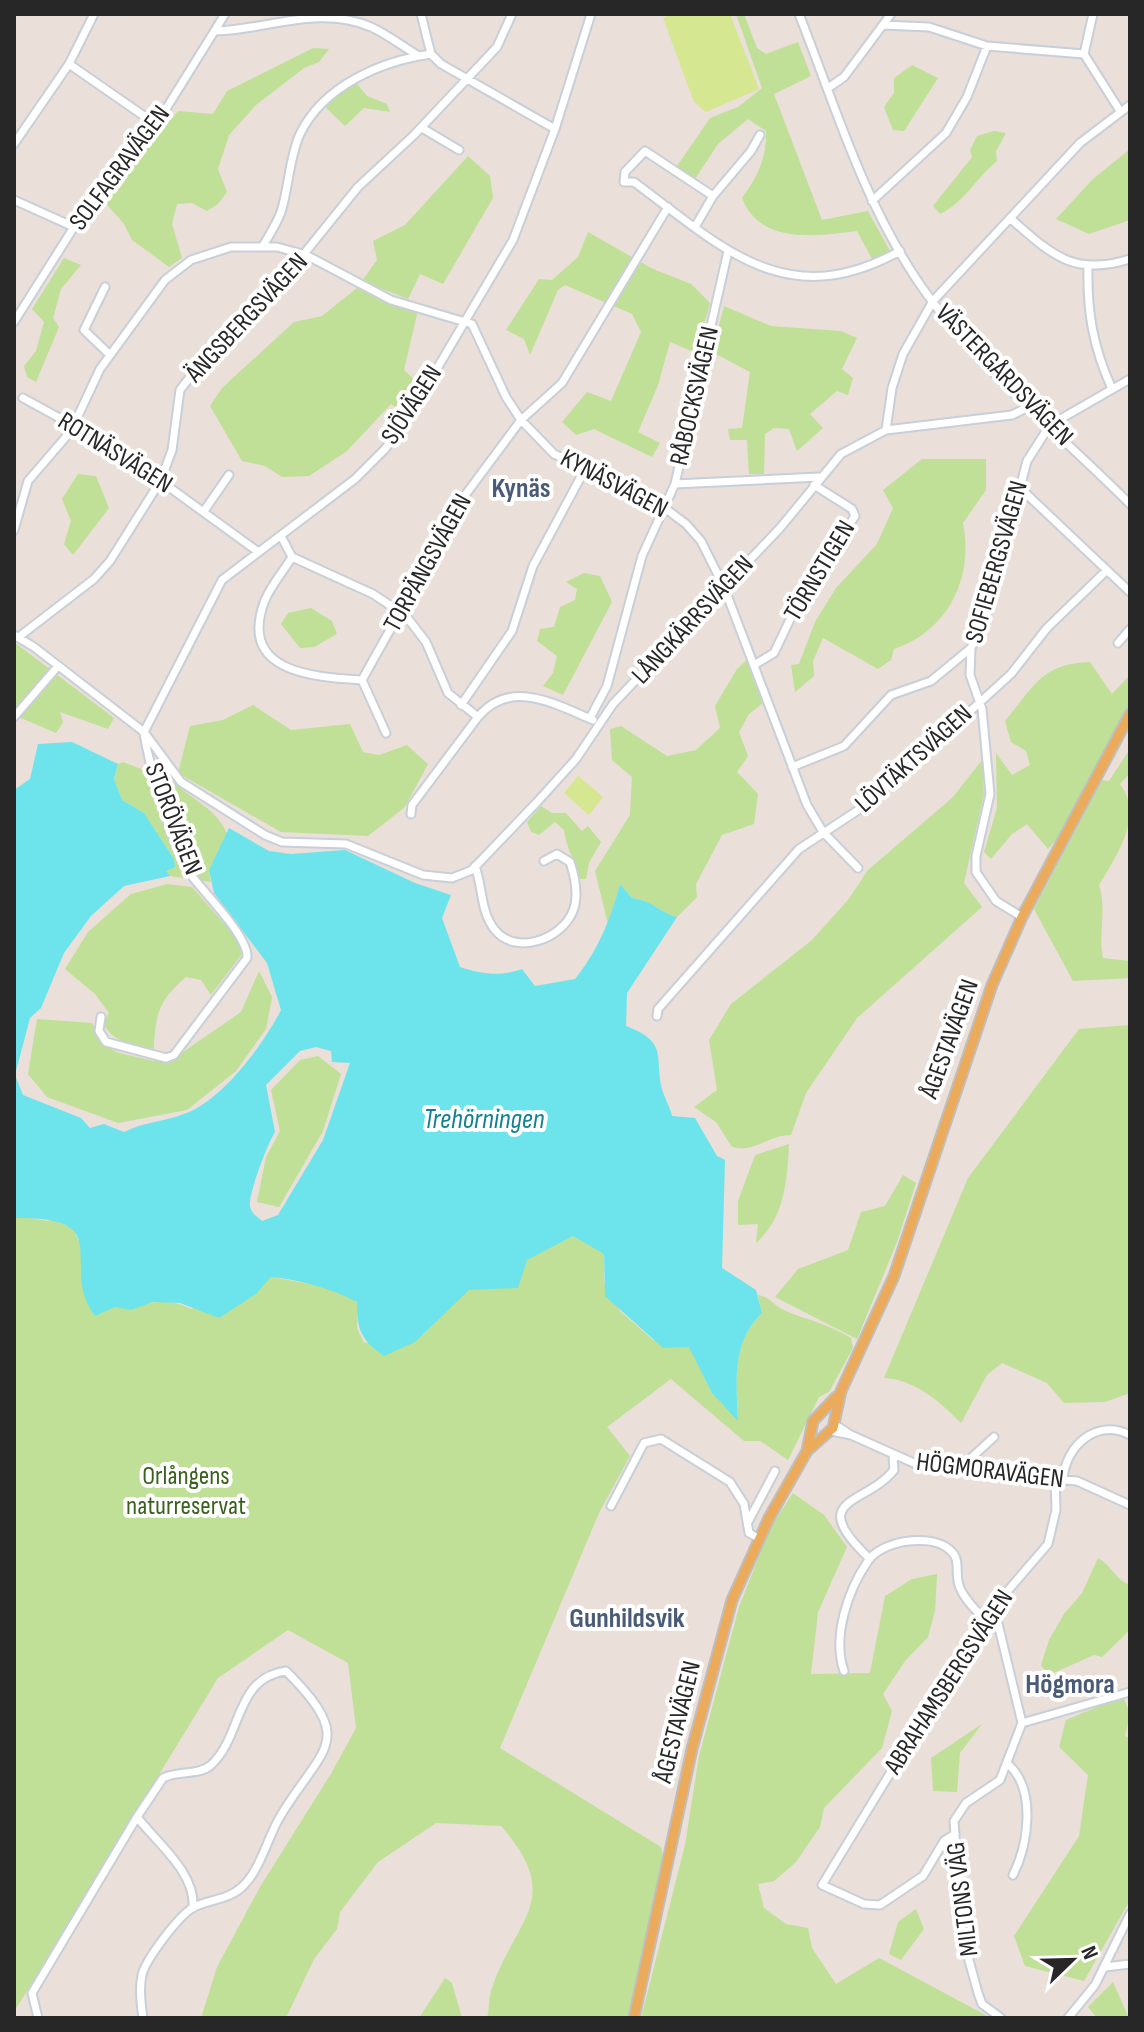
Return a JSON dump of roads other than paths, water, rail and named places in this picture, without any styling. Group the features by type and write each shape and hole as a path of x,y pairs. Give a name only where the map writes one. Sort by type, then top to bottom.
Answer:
{"main road":[{"name":"ÅGESTAVÄGEN","path":"807,1451 831,1427 841,1391 898,1266 959,1075 992,985 1022,917 1130,714"},
{"name":"ÅGESTAVÄGEN","path":"634,2018 692,1749 732,1600 760,1539 807,1451 813,1421 841,1391"},
{"path":"821,1414 831,1427"},
{"path":"814,1428 831,1427"}],"street":[{"path":"14,144 69,64 94,14"},
{"name":"SOLFAGRAVÄGEN","path":"14,322 74,227 116,181 157,125 225,14"},
{"path":"421,14 431,54 467,80 555,129"},
{"name":"ÄNGSBERGSVÄGEN","path":"17,636 94,579 110,561 161,480 172,450 180,390 211,354 253,317 358,187 422,128 497,47 512,14"},
{"name":"SJÖVÄGEN","path":"144,732 220,582 355,479 385,449 409,416 513,240 555,129 591,14"},
{"name":"VÄSTERGÅRDSVÄGEN","path":"799,14 872,201 933,301 980,357 1130,504"},
{"path":"828,88 844,77 891,14"},
{"path":"1093,14 1084,54 1120,111"},
{"path":"217,31 318,17 347,20 372,27 419,56"},
{"path":"883,25 929,27 987,46 1084,54"},
{"path":"872,201 946,133 967,97 987,46"},
{"path":"264,244 281,213 300,134 322,107 349,81 376,68 431,54"},
{"path":"69,64 157,125"},
{"path":"1030,406 1012,415 886,430 892,388 903,354 933,301 1080,143 1130,105"},
{"path":"422,128 459,150"},
{"path":"695,227 713,196 751,151 760,135"},
{"path":"713,196 645,151 625,172 624,182 634,182 728,251 770,271 805,278 842,275 900,251"},
{"path":"14,200 74,227"},
{"name":"TORPÄNGSVÄGEN","path":"362,680 466,494 521,420 562,383 668,207"},
{"path":"1010,218 1055,256 1088,267 1130,259"},
{"path":"14,530 28,481 74,426 109,354 165,280 178,269 210,252 264,244 306,255 391,300 464,319"},
{"name":"RÅBOCKSVÄGEN","path":"590,718 607,686 642,556 675,484 728,251"},
{"path":"1088,267 1087,309 1093,341 1112,389"},
{"path":"105,287 84,330 109,354"},
{"name":"KYNÄSVÄGEN","path":"464,319 472,324 506,397 521,420 554,454 584,471 663,505 701,541 724,587 792,767 823,832 858,868"},
{"name":"SOFIEBERGSVÄGEN","path":"1022,917 996,901 976,872 976,856 990,794 979,701 970,675 971,648 986,618 1027,461 1050,425 1130,379"},
{"name":"ROTNÄSVÄGEN","path":"23,398 118,450 257,551"},
{"name":"LÅNGKÄRRSVÄGEN","path":"144,732 181,782 255,829 282,842 346,844 437,879 461,875 475,866 576,759 599,722 841,454 886,430"},
{"path":"461,705 512,631 533,566 584,471"},
{"path":"204,511 229,475"},
{"path":"675,484 817,481"},
{"name":"TÖRNSTIGEN","path":"754,665 774,653 802,597 855,516 852,509 817,481"},
{"path":"1018,486 1130,592"},
{"path":"281,536 292,557 373,594 400,611 421,634 444,686 461,705 478,717"},
{"path":"292,557 270,590 260,615 260,630 268,656 279,666 295,671 362,680 386,733"},
{"name":"LÖVTÄKTSVÄGEN","path":"657,1016 658,1009 799,849 869,803 1011,674 1047,628 1107,570"},
{"path":"1118,643 1130,629"},
{"path":"17,636 144,732"},
{"path":"792,767 844,746 891,695 928,683 971,648"},
{"path":"14,717 58,666"},
{"path":"411,814 412,805 478,717 497,699 522,696 599,722"},
{"name":"STORÖVÄGEN","path":"101,1017 99,1031 106,1042 166,1058 174,1055 247,958 248,950 236,932 189,872 149,764 144,732"},
{"path":"475,866 489,921 506,940 522,944 558,929 574,907 575,879 570,862 557,854 544,861"},
{"name":"HÖGMORAVÄGEN","path":"831,1427 893,1457 925,1468 1059,1478 1096,1487 1130,1505"},
{"path":"1059,1478 1069,1454 1082,1440 1106,1429 1117,1428 1130,1435"},
{"path":"966,1472 970,1459 994,1437"},
{"path":"611,1506 644,1443 661,1439 730,1482 741,1496 749,1533 760,1539"},
{"path":"869,1558 844,1531 842,1515 851,1497 886,1479 894,1470 893,1457"},
{"path":"747,1524 775,1471"},
{"name":"ABRAHAMSBERGSVÄGEN","path":"955,1834 944,1841 923,1876 880,1905 864,1904 847,1894 825,1889 822,1881 984,1619 1048,1544 1059,1478"},
{"path":"844,1671 837,1651 842,1626 869,1558 909,1540 923,1538 942,1544 957,1559 959,1587 984,1619"},
{"path":"994,1607 1022,1723 1130,1692"},
{"path":"38,2018 32,1993 163,1778 202,1770 211,1764 225,1746 246,1694 275,1673 286,1671 323,1715 328,1730 320,1763 281,1814 251,1877 234,1894 193,1908 164,1939 143,1972 143,2018"},
{"name":"MILTONS VÄG","path":"1001,2018 982,2004 962,1935 954,1821 959,1811 1000,1780 1022,1723"},
{"path":"1008,1764 1021,1783 1026,1816 1025,1849 1013,1875"},
{"path":"137,1817 185,1875 194,1891 193,1908"},
{"path":"1068,2018 1105,1967 1130,1914"},
{"path":"1105,1967 1130,1964"},
{"path":"1076,2009 1085,2018"}],"water":[{"name":"Trehörningen","path":"72,742 118,764 114,779 122,800 144,813 174,859 175,867 166,871 170,876 124,886 91,916 64,953 41,1008 30,1018 15,1075 23,1095 81,1118 90,1128 104,1124 124,1132 176,1117 198,1107 227,1085 240,1070 281,1010 267,963 214,893 209,870 229,828 269,851 291,854 345,850 415,883 451,895 442,918 460,967 491,974 522,969 535,986 575,979 603,934 620,884 632,898 677,917 627,993 626,1026 640,1032 655,1046 660,1080 672,1116 695,1118 717,1156 725,1160 722,1268 756,1290 762,1313 745,1336 741,1349 737,1377 738,1421 712,1393 689,1347 663,1348 605,1296 604,1254 573,1236 527,1260 518,1288 469,1290 415,1342 384,1356 362,1334 357,1302 326,1289 282,1278 271,1277 256,1294 219,1318 180,1303 153,1302 131,1310 115,1307 95,1316 85,1297 81,1279 77,1235 66,1225 47,1220 14,1218 14,790 30,779 38,744","holes":["316,1047 331,1051 332,1062 350,1063 323,1140 278,1215 262,1221 253,1213 250,1200 263,1157 275,1132 266,1085 300,1051"]}],"district":[{"name":"Kynäs","path":"521,488"},
{"name":"Gunhildsvik","path":"627,1618"},
{"name":"Högmora","path":"1070,1684"}],"park label":[{"name":"Orlångens naturreservat","path":"186,1491"}]}
